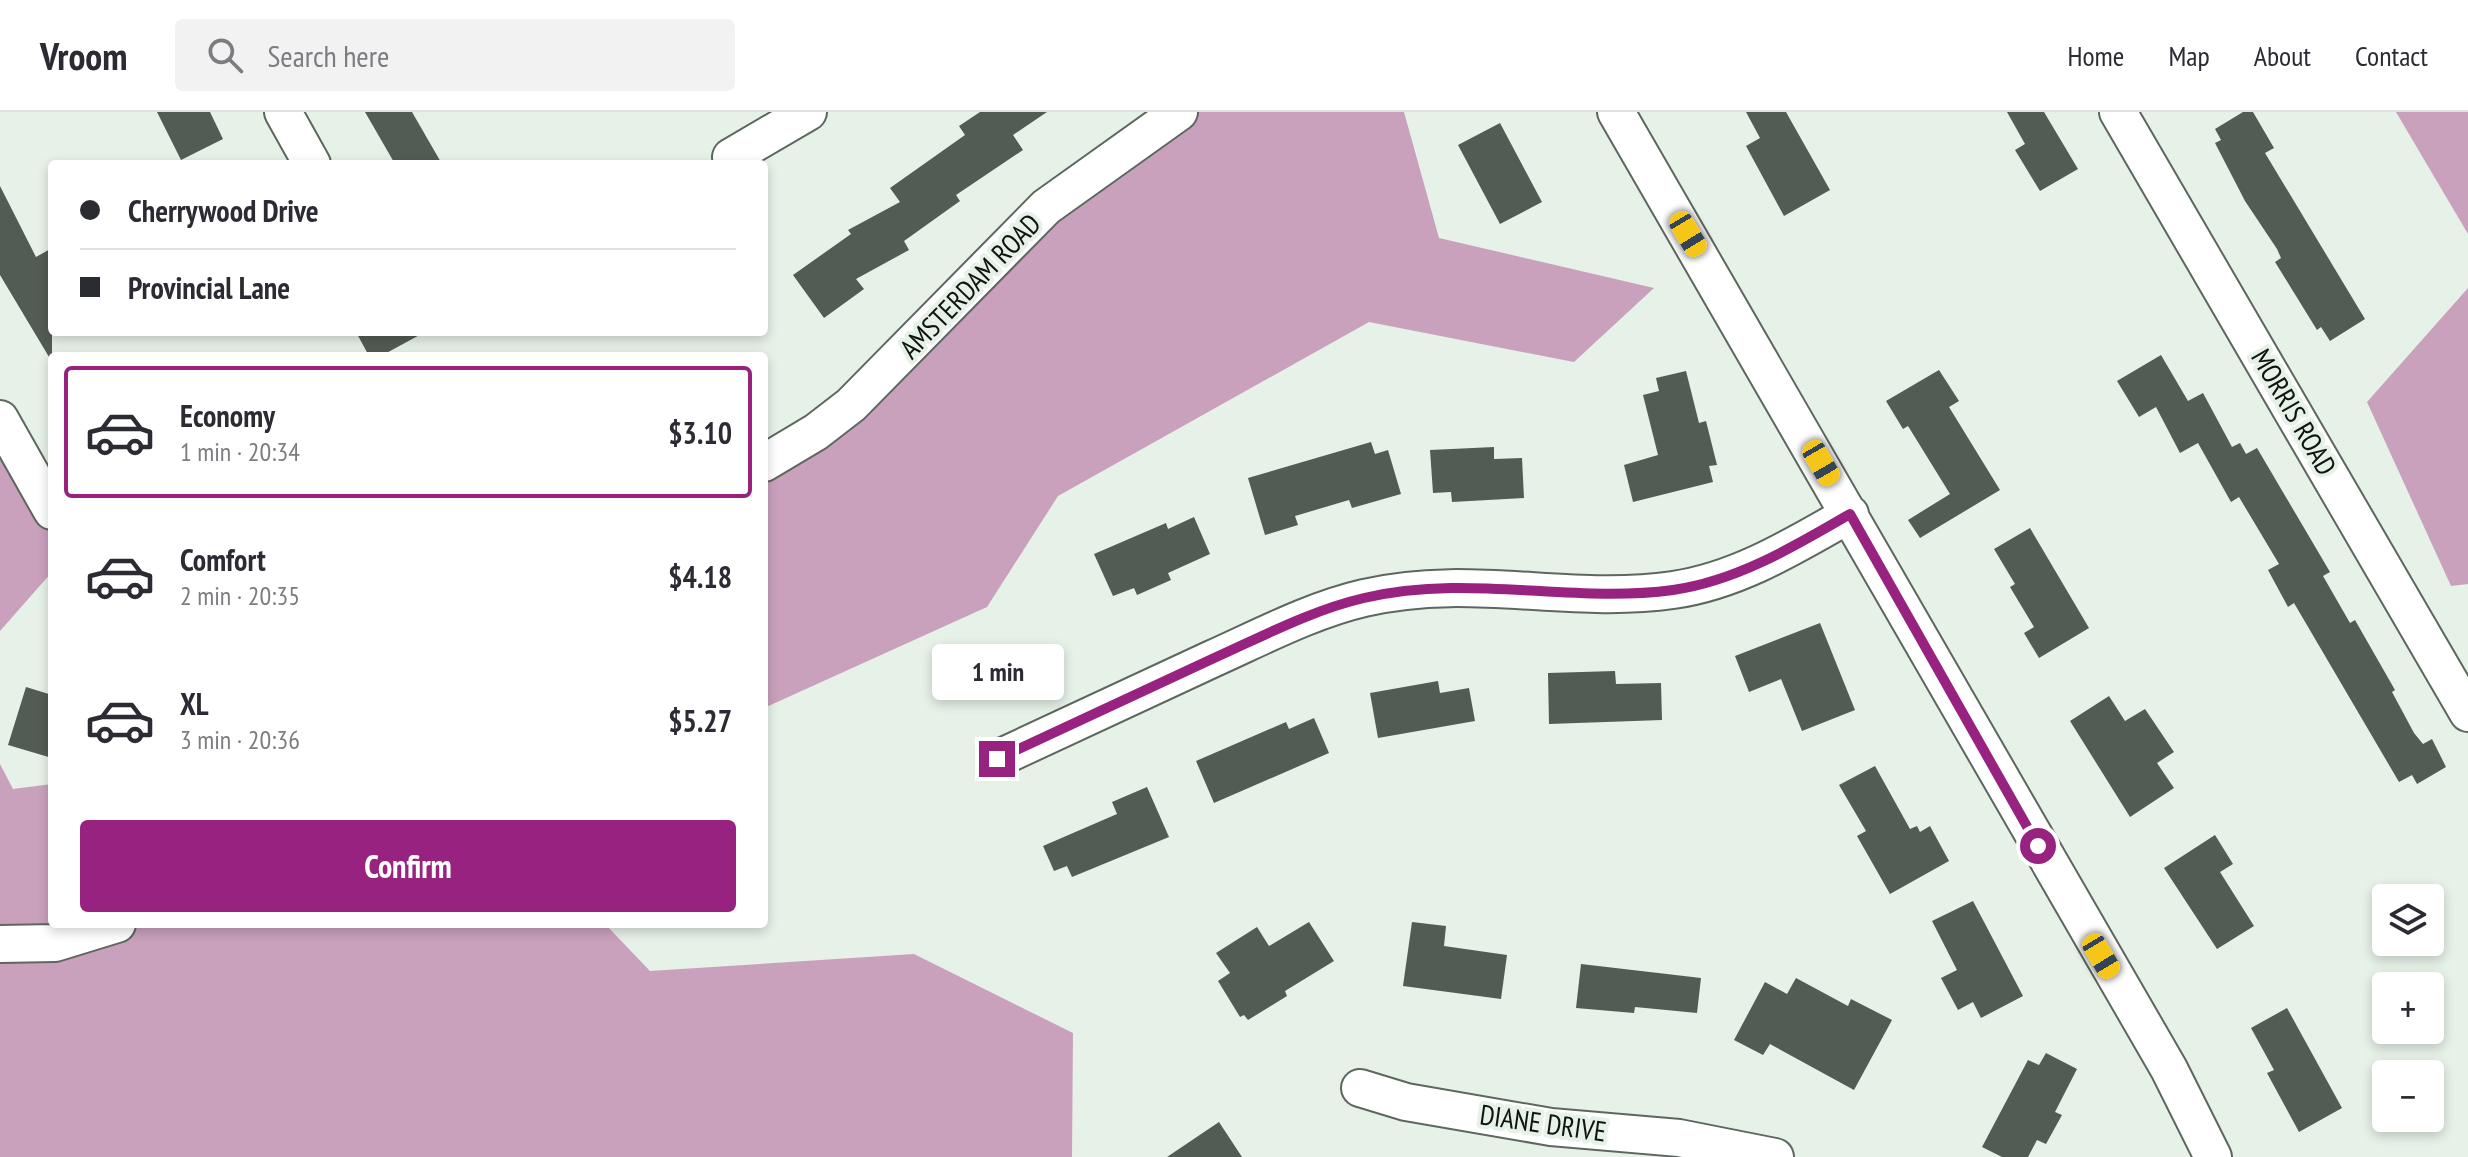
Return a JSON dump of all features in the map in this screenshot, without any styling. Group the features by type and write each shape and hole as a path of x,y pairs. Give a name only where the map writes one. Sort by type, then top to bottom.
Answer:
{"street":[{"path":"283,112 310,160"},
{"path":"731,157 808,112"},
{"name":"AMSTERDAM ROAD","path":"768,461 816,432 851,405 903,355 979,271 1046,207 1179,112"},
{"path":"1616,112 2169,1069 2213,1157"},
{"name":"MORRIS ROAD","path":"2118,112 2468,713"},
{"path":"0,419 48,504"},
{"path":"997,759 1279,629 1362,598 1423,587 1472,585 1622,593 1672,590 1740,572 1850,514"},
{"path":"0,944 55,943 104,928"},
{"name":"DIANE DRIVE","path":"1360,1088 1406,1102 1551,1127 1679,1138 1775,1157"}],"shaded area":[{"path":"1179,112 1404,112 1439,238 1654,288 1574,362 1369,322 1058,496 987,607 768,706 768,460"},
{"path":"2396,112 2468,112 2468,234"},
{"path":"2468,288 2468,584 2451,586 2367,402"},
{"path":"0,419 48,504 48,577 0,631"},
{"path":"0,764 13,789 48,785 48,928 609,928 650,971 914,954 1073,1033 1072,1157 0,1157"}],"building":[{"path":"157,112 210,112 223,139 181,160"},
{"path":"365,112 412,112 440,160 393,160"},
{"path":"980,112 1047,112 1013,135 1023,150 956,195 960,201 904,241 909,250 856,279 864,289 824,318 793,275 851,234 848,230 900,202 890,188 965,135 959,126"},
{"path":"1746,112 1786,112 1830,190 1784,216 1746,146 1760,138"},
{"path":"2007,112 2044,112 2078,169 2040,191 2015,150 2025,144"},
{"path":"2243,112 2253,112 2274,148 2265,153 2365,319 2330,341 2321,327 2317,330 2275,262 2281,258 2277,249 2245,201 2215,143 2221,140 2215,129"},
{"path":"1500,123 1542,202 1500,224 1458,145"},
{"path":"0,186 36,257 48,250 48,336 52,336 52,352 48,352 48,355 0,275"},
{"path":"358,336 418,336 388,352 367,352"},
{"path":"2161,355 2188,401 2203,393 2232,447 2240,443 2246,454 2257,448 2330,572 2323,576 2350,623 2355,620 2395,690 2392,692 2414,733 2423,744 2432,739 2446,767 2417,784 2412,775 2399,782 2294,603 2288,607 2268,570 2279,564 2239,497 2231,502 2198,443 2180,453 2156,407 2139,417 2117,381"},
{"path":"1939,370 1959,401 1949,407 2000,490 1920,538 1908,520 1950,494 1908,426 1903,429 1886,401"},
{"path":"1686,371 1699,423 1706,421 1717,465 1709,466 1713,482 1633,502 1624,465 1658,455 1643,395 1659,391 1656,378"},
{"path":"1371,442 1375,454 1388,450 1401,494 1352,508 1349,500 1295,516 1298,525 1265,535 1248,478"},
{"path":"1494,447 1494,459 1522,458 1524,498 1452,502 1451,492 1433,493 1430,450"},
{"path":"1194,517 1210,554 1168,573 1171,580 1137,595 1134,588 1113,596 1094,554 1166,523 1168,529"},
{"path":"2030,528 2089,628 2039,658 2024,633 2034,627 2010,587 2015,584 1994,549"},
{"path":"1820,623 1855,710 1802,731 1781,679 1749,692 1735,656"},
{"path":"1615,671 1616,684 1661,683 1662,720 1549,724 1548,673"},
{"path":"1438,681 1440,693 1469,688 1475,721 1378,738 1370,693"},
{"path":"26,687 48,694 48,757 8,745"},
{"path":"2109,696 2125,721 2145,709 2174,752 2157,763 2174,788 2130,817 2070,721"},
{"path":"1314,718 1329,753 1214,803 1196,761 1286,722 1289,729"},
{"path":"1875,766 1910,829 1917,826 1920,832 1930,826 1949,861 1890,894 1857,836 1866,831 1839,785"},
{"path":"1147,787 1169,837 1072,877 1067,866 1054,871 1043,846 1117,814 1112,802"},
{"path":"2215,835 2233,864 2220,872 2254,926 2217,949 2164,868"},
{"path":"1973,901 2023,996 1981,1018 1973,1002 1958,1010 1941,978 1957,970 1932,921"},
{"path":"1309,922 1334,961 1285,991 1287,996 1248,1020 1244,1015 1240,1017 1218,981 1230,973 1216,953 1257,927 1269,946"},
{"path":"1412,922 1446,926 1444,946 1507,955 1501,999 1403,986"},
{"path":"1581,964 1701,978 1697,1013 1635,1007 1634,1013 1576,1008"},
{"path":"1796,978 1848,1006 1851,999 1892,1020 1854,1090 1770,1044 1763,1055 1734,1040 1765,982 1787,994"},
{"path":"2287,1008 2342,1108 2299,1132 2267,1073 2274,1070 2251,1028"},
{"path":"2046,1053 2077,1069 2055,1112 2062,1115 2046,1144 2037,1140 2028,1157 2002,1157 1982,1147 2028,1060 2039,1065"},
{"path":"1219,1122 1242,1157 1167,1157"}],"route":[{"path":"997,759 1279,629 1362,598 1423,587 1472,585 1622,593 1672,590 1705,584 1740,572 1850,514 2038,846"}]}
